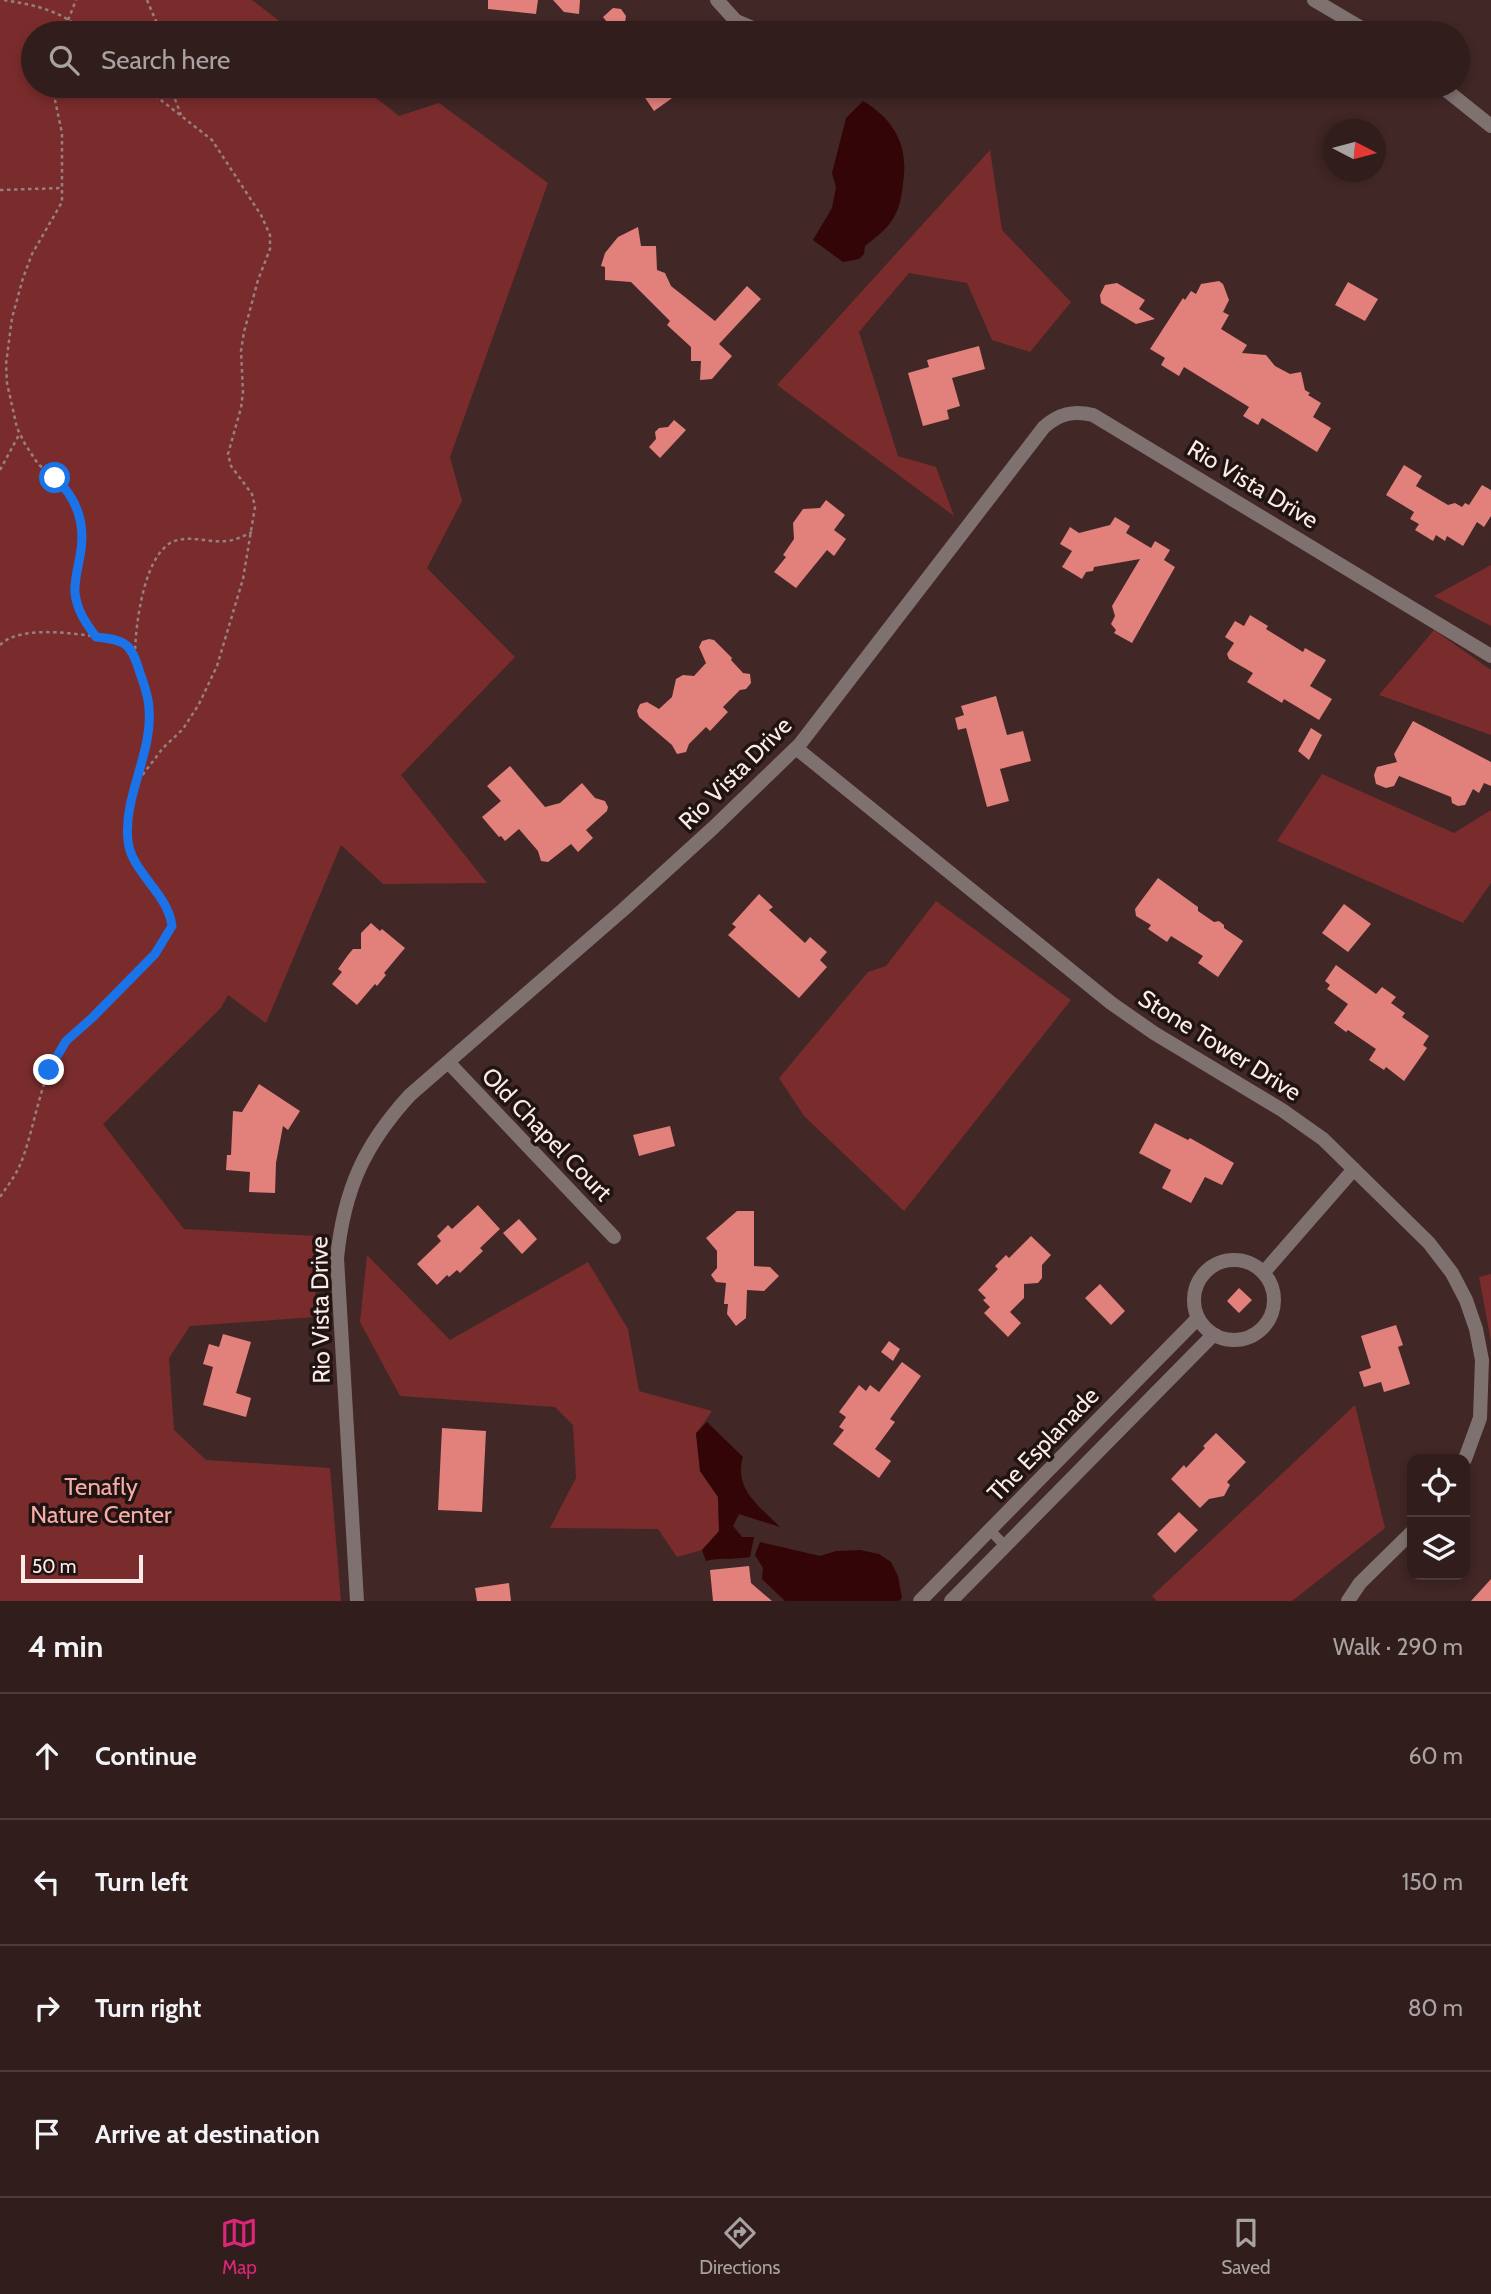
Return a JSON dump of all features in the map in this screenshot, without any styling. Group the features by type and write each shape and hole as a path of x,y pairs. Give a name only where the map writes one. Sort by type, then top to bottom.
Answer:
{"street":[{"path":"716,0 736,21"},
{"path":"1314,0 1350,21"},
{"path":"1456,98 1491,126"},
{"name":"Rio Vista Drive","path":"357,1601 337,1280 340,1229 347,1197 373,1140 410,1095 624,909 796,748 1044,427 1054,418 1067,413 1082,412 1105,421 1491,656"},
{"name":"Stone Tower Drive","path":"796,748 1111,1003 1164,1039 1282,1110 1323,1139 1429,1243 1452,1273 1466,1300 1476,1329 1482,1360 1480,1418 1467,1454"},
{"name":"Old Chapel Court","path":"448,1062 614,1237"},
{"path":"1264,1272 1353,1168"},
{"path":"1229,1260 1242,1260 1254,1264 1264,1272 1275,1295 1270,1321 1250,1338 1238,1341 1213,1335 1198,1318 1194,1306 1199,1281 1206,1271 1229,1260"},
{"name":"The Esplanade","path":"920,1601 1198,1318"},
{"name":"The Esplanade","path":"951,1601 1213,1335"},
{"path":"1348,1601 1360,1583 1407,1537"}],"lane":[{"path":"990,1530 1005,1546"}],"path":[{"path":"4,0 41,7 69,21 76,0"},
{"path":"147,0 156,21"},
{"path":"55,98 62,133 62,202 32,254 12,318 6,364 7,383 20,433 38,464 64,486 78,509 82,538 75,592 83,619 96,637"},
{"path":"134,786 163,748 183,729 210,683 237,603 255,507 252,494 231,466 228,454 241,408 241,351 244,332 258,280 270,249 271,235 212,140 158,98"},
{"path":"175,98 182,117"},
{"path":"0,190 62,188"},
{"path":"0,470 20,433"},
{"path":"135,658 141,600 154,561 162,550 177,540 229,541 252,532"},
{"path":"0,645 15,635 30,633 96,637 119,640 128,645 135,658 149,707 149,718 134,786 127,839 130,852 167,908 172,926 155,954 58,1052 49,1070 22,1162 0,1197"}],"green space":[{"name":"Tenafly Nature Center","path":"0,0 252,0 279,21 21,21 21,98 376,98 399,116 439,103 548,183 450,457 462,501 427,568 515,657 401,775 487,883 383,884 341,845 266,1023 228,995 221,1008 103,1124 184,1229 316,1236 315,1317 190,1326 169,1358 174,1430 206,1460 330,1468 341,1601 0,1601"},
{"path":"990,150 1002,230 1071,302 1030,352 992,340 967,283 909,273 859,332 898,456 936,467 954,516 777,385"},
{"path":"1491,565 1491,626 1434,596"},
{"path":"1434,630 1491,670 1491,735 1379,695"},
{"path":"1322,774 1454,833 1491,810 1491,883 1463,923 1277,841"},
{"path":"936,901 1071,1000 904,1211 804,1116 779,1078 868,972 886,966"},
{"path":"367,1255 450,1340 588,1262 628,1329 639,1391 712,1411 696,1434 700,1471 718,1497 719,1532 702,1550 677,1557 658,1529 550,1528 576,1478 573,1425 555,1407 400,1396 360,1322"},
{"path":"1491,1274 1491,1341 1479,1277"},
{"path":"1355,1405 1385,1528 1292,1601 1157,1601 1152,1596"}],"shaded area":[{"path":"863,101 884,117 897,136 904,158 903,187 898,208 889,224 865,246 864,254 859,259 843,262 813,240 832,208 836,187 832,173 846,118"},
{"path":"707,1422 743,1457 741,1468 745,1488 780,1527 739,1514 733,1526 742,1537 754,1537 750,1557 706,1561 702,1550 719,1531 718,1497 700,1471 696,1433"},
{"path":"760,1542 820,1556 836,1551 860,1550 879,1554 891,1562 898,1576 902,1598 899,1601 785,1601 762,1579 763,1568 755,1555"}],"building":[{"path":"488,0 538,0 536,14 488,9"},
{"path":"553,0 580,0 579,14 564,12"},
{"path":"613,8 621,9 626,16 625,21 606,21 603,17"},
{"path":"645,98 672,98 654,111"},
{"path":"638,227 641,246 656,246 657,270 665,273 671,286 715,321 747,286 761,299 719,344 732,356 712,379 700,380 701,361 691,361 691,347 667,325 670,321 631,282 605,280 605,267 601,266 605,253 618,237"},
{"path":"1219,281 1223,284 1229,300 1223,312 1229,315 1221,329 1247,345 1242,353 1266,355 1275,366 1290,374 1301,372 1305,390 1310,393 1308,395 1321,403 1313,417 1331,428 1317,452 1262,418 1258,425 1243,416 1249,407 1184,367 1179,376 1161,365 1165,358 1150,349 1183,298 1185,300 1191,291 1196,294 1201,284"},
{"path":"1348,282 1378,299 1365,321 1335,305"},
{"path":"1117,283 1145,300 1139,309 1155,319 1136,324 1101,303 1100,295 1105,285"},
{"path":"979,346 985,369 952,378 960,406 947,410 949,419 923,426 908,373 929,367 927,360"},
{"path":"674,420 686,430 660,458 649,447 656,439 655,432 659,428 668,427"},
{"path":"1404,465 1422,476 1416,486 1448,505 1469,505 1482,485 1491,490 1491,516 1484,527 1477,522 1463,546 1447,536 1445,541 1436,535 1433,541 1415,530 1419,524 1410,519 1414,512 1386,495"},
{"path":"826,500 845,515 834,530 846,539 834,556 827,550 796,588 774,572 786,557 783,555 794,539 793,523 803,509 820,508"},
{"path":"1115,517 1130,526 1126,533 1151,548 1155,541 1170,550 1164,560 1175,567 1132,643 1114,633 1116,630 1111,624 1115,616 1112,606 1140,559 1094,567 1093,571 1086,572 1082,579 1062,567 1072,551 1060,544 1070,527 1079,533 1110,525"},
{"path":"1250,615 1268,626 1266,629 1303,652 1305,648 1326,660 1310,686 1332,699 1319,720 1284,699 1282,703 1247,682 1253,673 1229,659 1227,654 1234,643 1225,637 1235,621 1244,626"},
{"path":"714,640 732,658 743,673 750,674 751,683 723,707 728,712 710,731 706,727 689,744 686,752 677,754 672,745 639,717 637,711 640,704 647,702 659,709 672,697 676,679 683,675 694,676 706,663 699,647 702,641"},
{"path":"996,696 1007,735 1023,731 1031,761 1000,769 1009,801 987,807 966,728 958,730 955,718 964,715 961,706"},
{"path":"1413,721 1491,762 1491,786 1484,783 1479,793 1473,789 1465,805 1458,806 1452,803 1451,797 1399,776 1394,786 1386,788 1376,784 1374,775 1377,767 1397,762 1394,754"},
{"path":"1311,728 1322,735 1309,760 1298,751"},
{"path":"510,766 545,807 560,803 582,783 595,798 605,801 607,811 586,830 593,838 578,852 571,844 548,862 541,861 538,851 519,829 505,841 499,837 482,817 501,801 487,786"},
{"path":"1158,878 1198,907 1198,911 1214,922 1219,921 1224,928 1243,941 1218,977 1198,963 1203,956 1171,936 1167,942 1148,929 1151,925 1136,916 1135,909"},
{"path":"759,894 773,907 769,910 805,943 810,937 827,952 820,960 827,967 799,998 728,935 736,927 732,924"},
{"path":"1344,904 1371,924 1348,952 1322,933"},
{"path":"371,923 405,948 377,986 375,984 357,1005 332,984 342,972 338,969 348,955 353,949 361,949 361,933"},
{"path":"1336,965 1376,994 1382,987 1396,997 1391,1003 1405,1013 1402,1017 1429,1036 1423,1045 1427,1048 1404,1081 1386,1067 1384,1070 1369,1060 1376,1049 1334,1023 1348,1004 1327,989 1330,985 1325,981"},
{"path":"259,1084 300,1111 288,1130 283,1126 276,1163 275,1193 249,1192 250,1172 226,1170 227,1155 231,1155 233,1111 242,1112"},
{"path":"1155,1123 1188,1140 1190,1138 1234,1163 1222,1185 1205,1177 1191,1203 1162,1188 1171,1170 1139,1153"},
{"path":"670,1126 675,1146 639,1156 633,1135"},
{"path":"478,1205 500,1229 480,1248 483,1251 460,1273 457,1270 449,1277 447,1275 437,1285 417,1264 441,1241 437,1236 448,1225 452,1229"},
{"path":"737,1211 754,1211 754,1266 770,1267 779,1276 764,1291 747,1290 746,1318 736,1326 727,1314 728,1304 724,1304 726,1283 716,1282 711,1275 717,1268 717,1251 706,1238"},
{"path":"519,1219 537,1239 522,1254 503,1233"},
{"path":"1031,1236 1051,1255 1042,1265 1042,1278 1038,1283 1024,1284 1024,1298 1010,1312 1021,1323 1008,1337 984,1313 990,1307 978,1290 998,1269 995,1266 1006,1255 1009,1258"},
{"path":"1100,1284 1125,1311 1111,1325 1085,1298"},
{"path":"1239,1288 1252,1300 1239,1313 1227,1301"},
{"path":"1396,1325 1403,1345 1398,1347 1410,1384 1384,1392 1381,1382 1364,1387 1359,1372 1371,1368 1361,1336"},
{"path":"223,1334 251,1342 236,1393 251,1398 246,1417 203,1405 213,1367 203,1364 209,1344 219,1347"},
{"path":"889,1341 900,1349 893,1361 881,1352"},
{"path":"902,1362 921,1376 890,1419 895,1422 875,1449 891,1461 879,1478 833,1444 844,1430 839,1427 846,1417 839,1412 859,1385 866,1391 870,1385 879,1392"},
{"path":"442,1428 486,1431 482,1512 438,1510"},
{"path":"1216,1433 1246,1462 1227,1482 1230,1485 1224,1496 1209,1499 1200,1508 1171,1479 1184,1465 1186,1468"},
{"path":"1179,1512 1198,1530 1175,1553 1157,1534"},
{"path":"749,1566 751,1583 772,1601 713,1601 710,1570"},
{"path":"1491,1579 1491,1601 1471,1601"},
{"path":"509,1583 511,1601 477,1601 475,1588"}],"route":[{"path":"49,1070 66,1041 155,954 172,926 171,915 136,864 127,839 130,801 149,718 145,691 128,645 119,640 96,637 78,608 75,592 81,552 81,523 72,496 55,478"}]}
